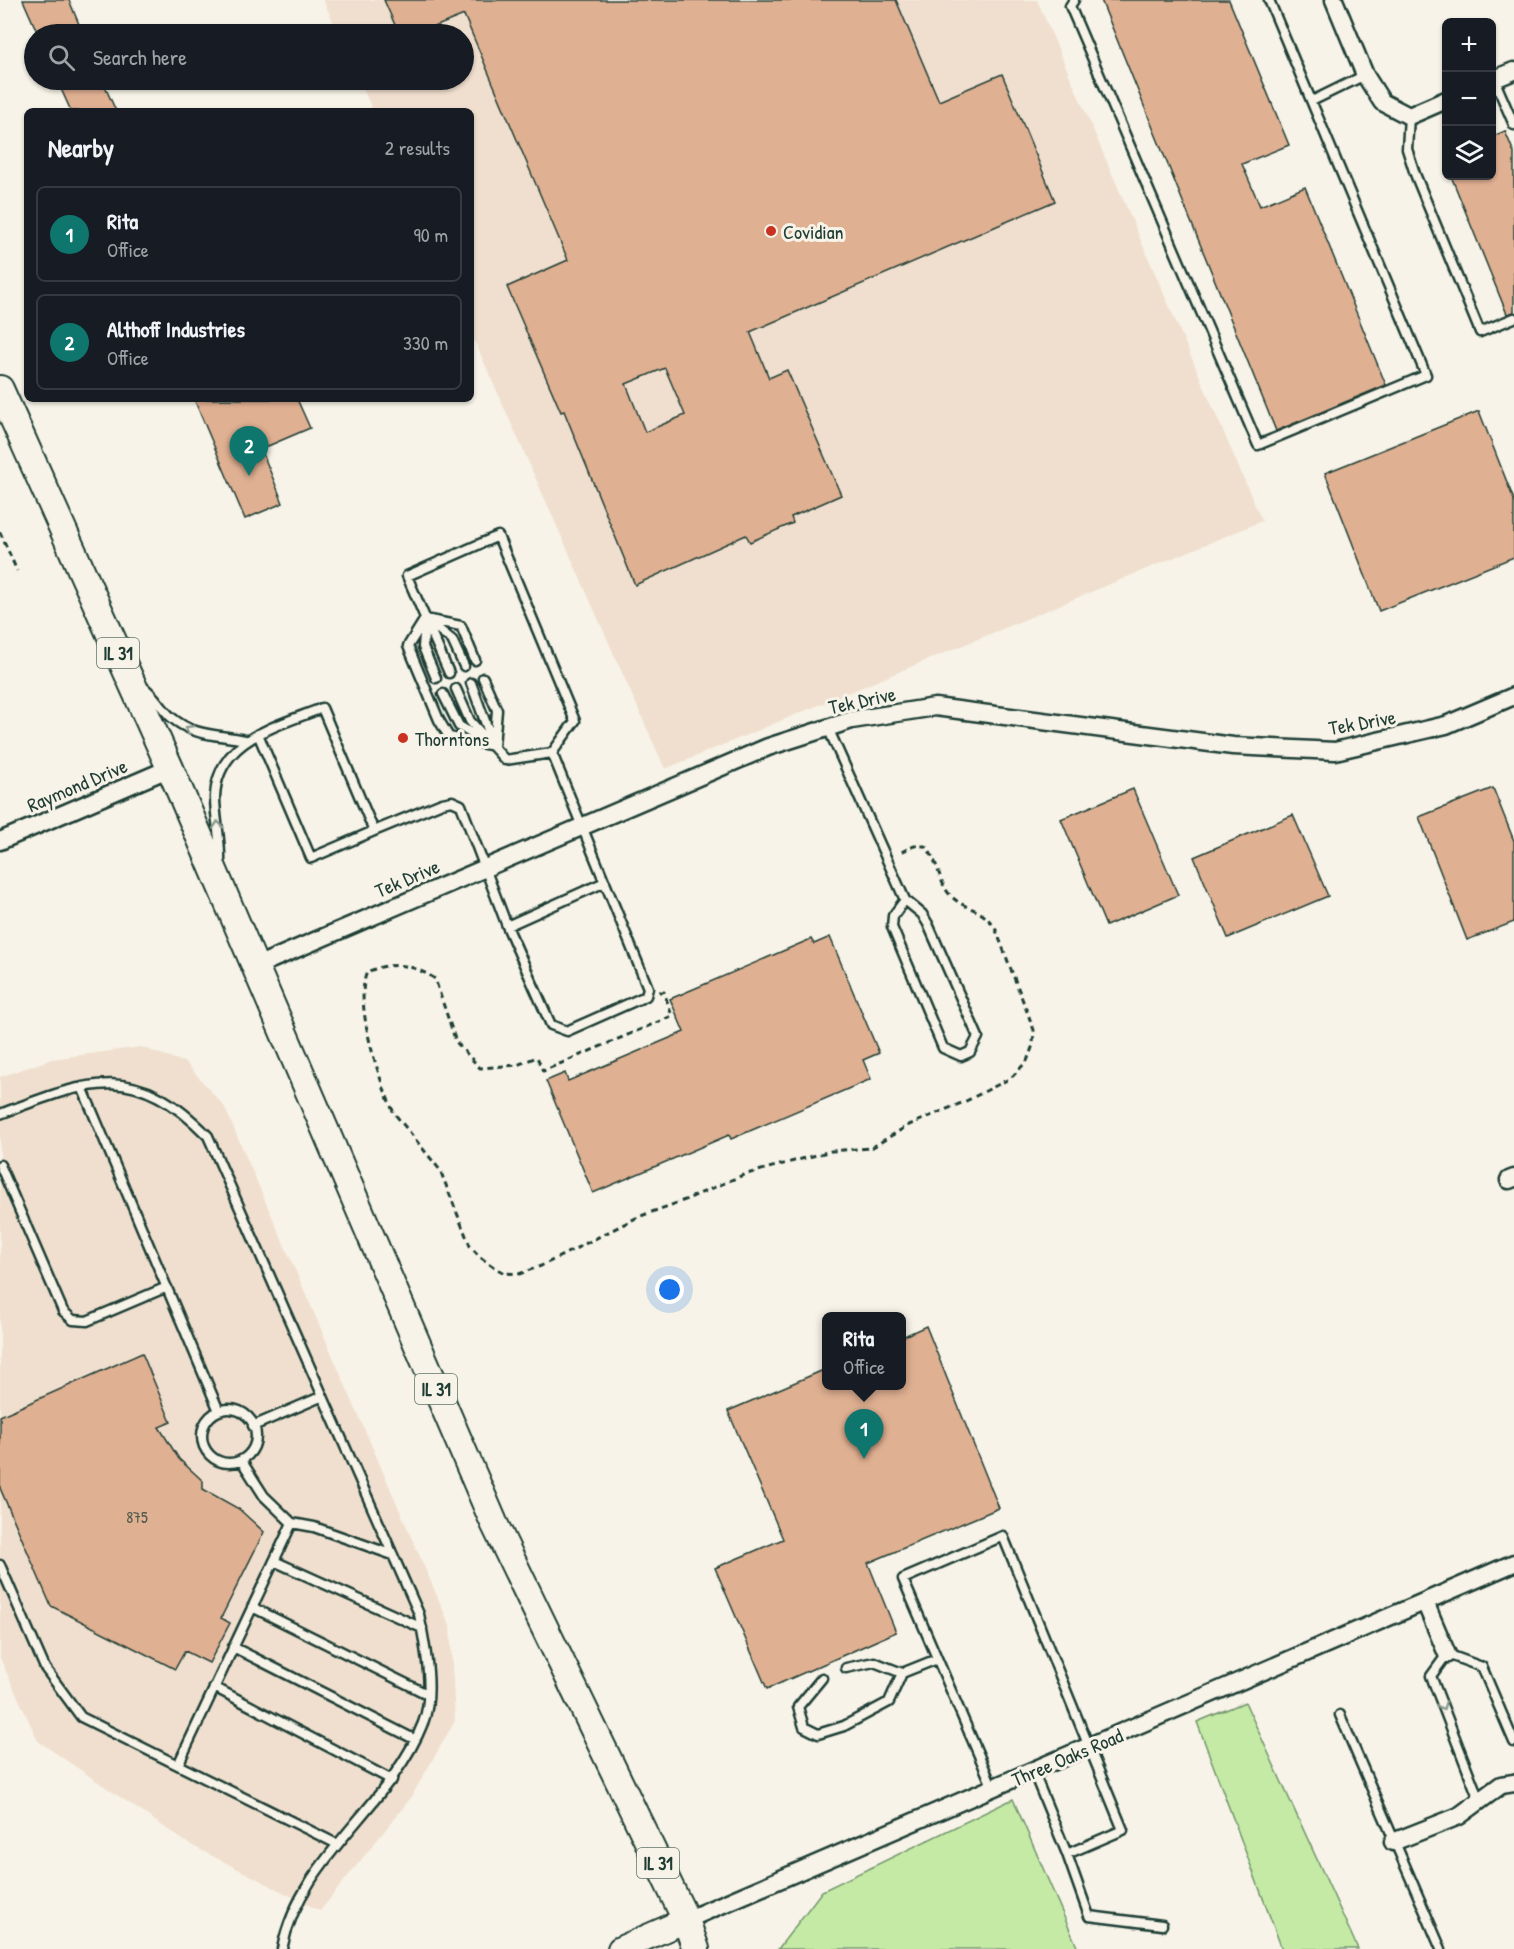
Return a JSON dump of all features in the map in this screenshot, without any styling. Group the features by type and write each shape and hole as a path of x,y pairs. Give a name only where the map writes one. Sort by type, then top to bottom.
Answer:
{"main road":[{"name":"IL 31","path":"0,389 170,768 494,1523 686,1920 696,1949"},
{"name":"IL 31","path":"686,1920 715,1949"}],"street":[{"path":"1334,0 1365,75 1382,102 1409,116 1442,102"},
{"path":"1496,79 1514,71"},
{"name":"Tek Drive","path":"254,967 768,747 852,720 935,707 1233,746 1335,751 1446,725 1514,696"},
{"name":"Raymond Drive","path":"0,841 170,768"},
{"name":"Three Oaks Road","path":"620,1949 1514,1563"},
{"path":"1425,1602 1447,1654"},
{"path":"1393,1842 1459,1816 1501,1785 1514,1783"}],"lane":[{"path":"1074,0 1070,6 1258,445 1426,375 1269,0"},
{"path":"1312,101 1365,75"},
{"path":"1496,86 1514,125"},
{"path":"1409,116 1407,149 1409,157 1480,332 1514,318"},
{"path":"449,673 407,576 498,536 575,722 552,753 505,760 470,721 456,689"},
{"path":"426,619 461,626 475,660"},
{"path":"426,619 452,639 464,666"},
{"path":"426,619 423,647 436,678"},
{"path":"426,619 408,646 439,720 449,736 494,746"},
{"path":"129,676 154,694 169,716 183,726 198,734 245,740"},
{"path":"483,678 497,710 494,746"},
{"path":"471,683 494,746"},
{"path":"443,694 459,726 494,746"},
{"path":"219,884 221,858 215,798 217,781 223,764 245,740 322,708 374,831"},
{"path":"828,728 905,900 922,914 928,924 978,1037 970,1052 961,1056 952,1054 943,1048 892,927 893,916 905,900"},
{"path":"258,734 311,858 452,801 461,805 483,868 551,1025 559,1030 567,1031 646,996 648,992 552,753"},
{"path":"507,926 605,882"},
{"path":"0,1114 98,1083 129,1086 160,1096 188,1116 208,1136 419,1614 429,1669 424,1721 392,1780 337,1844 304,1889 286,1929 282,1949"},
{"path":"82,1087 219,1411"},
{"path":"0,1165 63,1311 73,1320 87,1321 166,1287"},
{"path":"253,1426 323,1396"},
{"path":"219,1411 237,1411 245,1415 253,1426 255,1440 252,1448 241,1460 233,1463 216,1460 205,1448 202,1432 205,1423 219,1411"},
{"path":"241,1460 264,1496 292,1523 314,1527 393,1555"},
{"path":"178,1765 292,1523"},
{"path":"993,1789 903,1579 1003,1536 1091,1746 1123,1830 1067,1854"},
{"path":"274,1561 422,1628"},
{"path":"0,1565 45,1668 81,1717 337,1844"},
{"path":"252,1607 427,1694"},
{"path":"233,1647 414,1739"},
{"path":"1480,1802 1431,1676 1447,1654 1482,1667 1514,1742"},
{"path":"846,1668 874,1662 902,1673 937,1659"},
{"path":"822,1678 798,1707 804,1727 818,1734 844,1726 889,1702 902,1673"},
{"path":"214,1687 392,1780"},
{"path":"1340,1715 1441,1949"},
{"path":"1033,1771 1067,1854 1089,1916 1162,1925"}],"path":[{"path":"0,532 17,571"},
{"path":"648,992 664,992 672,1016 543,1071 537,1057 517,1065 480,1068 456,1042 435,979 408,965 392,965 367,972 364,989 365,1017 379,1077 390,1104 394,1113 440,1170 470,1246 495,1268 505,1273 519,1274 542,1266 638,1217 686,1200 743,1174 805,1156 831,1151 871,1148 909,1125 966,1101 1011,1078 1027,1060 1033,1045 1034,1030 996,930 988,917 958,902 949,894 933,854 925,846 914,846 886,859"}],"shaded area":[{"path":"323,0 1037,0 1262,521 665,769 474,340 474,108 372,108 364,90 474,90 474,24 334,24"},
{"path":"141,1047 186,1063 224,1106 450,1626 455,1721 410,1799 320,1911 189,1844 38,1741 0,1658 0,1077 52,1059"}],"green space":[{"path":"1245,1702 1358,1949 1282,1949 1197,1722"},
{"path":"1013,1799 1078,1949 778,1949 822,1891"}],"building":[{"path":"23,0 69,0 79,24 34,24"},
{"name":"Covidian","path":"384,0 896,0 939,101 1002,74 1055,201 750,332 769,378 787,370 841,495 791,517 793,523 750,542 746,535 635,585 564,411 561,412 507,287 568,260 474,39 474,24 468,24 464,15 442,24 395,24","holes":["665,368 685,415 645,432 626,384"]},
{"path":"1101,0 1229,0 1289,145 1242,164 1260,206 1305,187 1386,385 1276,431"},
{"path":"62,90 107,90 115,108 70,108"},
{"path":"1505,131 1514,153 1514,312 1507,314 1453,180 1496,180 1496,135"},
{"path":"195,402 298,402 310,428 261,449 283,503 245,519"},
{"path":"1479,411 1514,500 1514,557 1379,611 1325,473"},
{"path":"1493,788 1514,841 1514,922 1467,940 1419,817"},
{"path":"1133,789 1178,895 1106,926 1061,819"},
{"path":"1293,815 1328,896 1228,938 1194,857"},
{"path":"830,937 879,1053 863,1060 871,1079 731,1139 729,1135 593,1193 546,1081 565,1073 568,1081 684,1032 670,999 811,939 814,944"},
{"path":"926,1326 999,1508 868,1563 896,1632 767,1689 715,1568 783,1539 728,1411 822,1371 822,1390 906,1390 906,1335"},
{"path":"142,1353 171,1422 159,1427 179,1459 203,1481 203,1489 239,1509 264,1532 221,1618 230,1623 209,1663 185,1651 175,1669 51,1606 0,1488 0,1416"}],"place":[{"name":"Covidian","path":"771,231"},
{"name":"Althoff Industries","path":"249,476"},
{"name":"Thorntons","path":"403,738"},
{"name":"Rita","path":"864,1459"}]}
